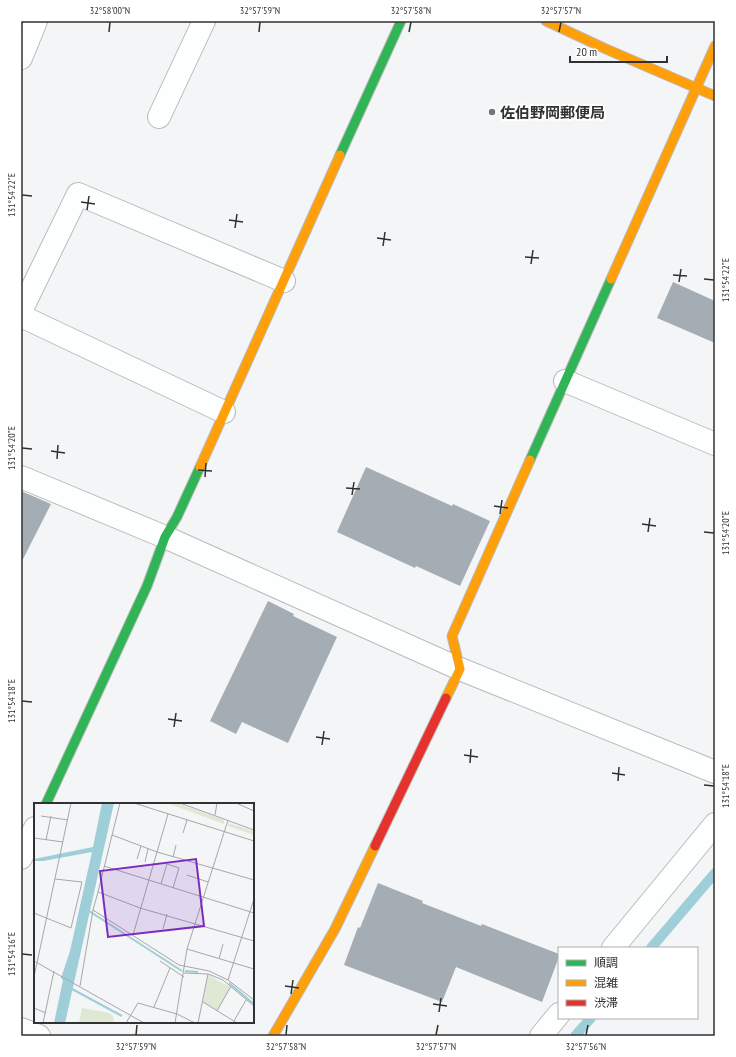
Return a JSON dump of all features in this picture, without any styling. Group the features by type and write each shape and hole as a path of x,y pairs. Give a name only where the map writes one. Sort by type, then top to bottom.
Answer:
{"street":[{"path":"21,58 36,21"},
{"path":"159,117 204,21"},
{"path":"46,803 147,586 165,537 177,517 401,21"},
{"path":"546,21 606,49 715,96"},
{"path":"272,1036 335,929 460,669 452,636 715,46"},
{"path":"21,311 78,194 284,281"},
{"path":"21,316 224,412"},
{"path":"565,381 715,444"},
{"path":"21,477 165,537 460,669 715,772"},
{"path":"614,947 715,824"},
{"path":"21,858 34,830"},
{"path":"541,1036 558,1015"},
{"path":"21,1029 39,1036"}],"building":[{"path":"673,282 715,301 715,343 657,318"},
{"path":"366,467 452,506 453,504 490,521 460,586 416,566 415,568 337,532"},
{"path":"21,491 51,504 21,563"},
{"path":"268,601 294,614 293,616 337,637 288,743 242,722 236,734 210,721"},
{"path":"378,883 423,901 422,903 481,926 482,924 558,954 558,960 542,1002 456,967 442,1002 344,965 358,927 360,928"}],"waterway":[{"path":"652,947 715,873"},
{"path":"575,1036 590,1019"}],"traffic: fast":[{"path":"340,155 401,21"},
{"path":"530,460 611,279"},
{"path":"46,803 147,586 165,537 177,517 200,467"}],"traffic: slow":[{"path":"546,21 606,49 715,96"},
{"path":"611,279 715,46"},
{"path":"200,467 340,155"},
{"path":"446,698 460,669 452,636 530,460"},
{"path":"273,1036 335,929 375,846"}],"traffic: jam":[{"path":"375,846 446,698"}],"place":[{"name":"佐伯野岡郵便局","path":"492,112"}]}
